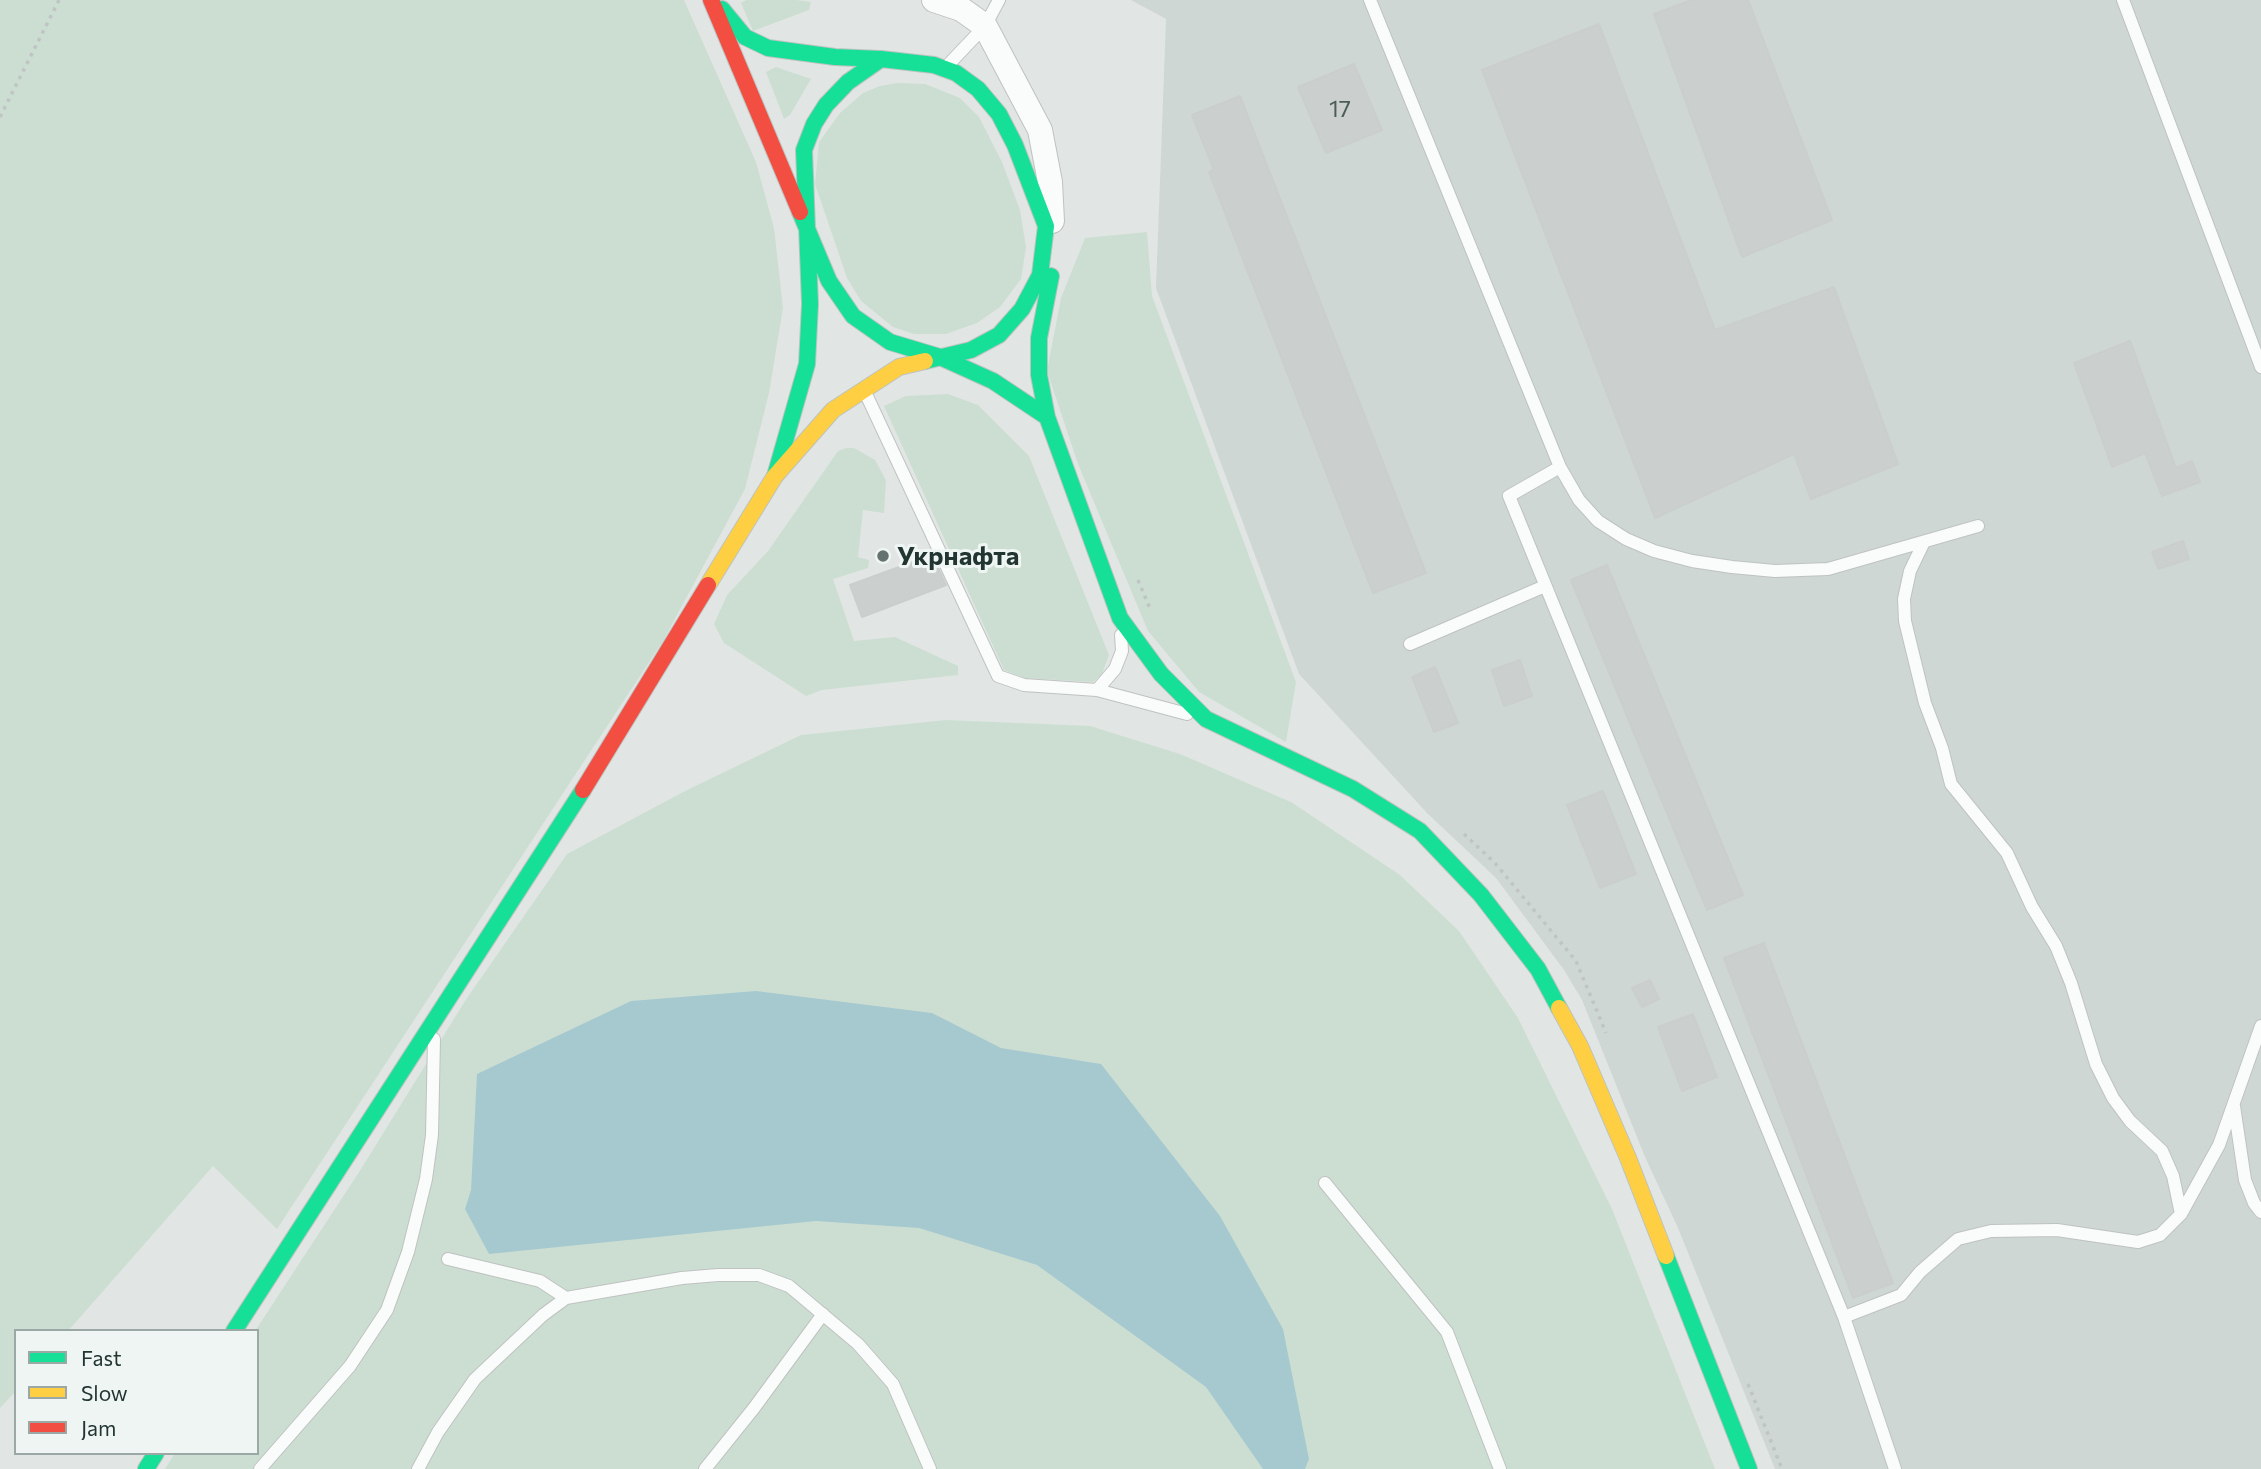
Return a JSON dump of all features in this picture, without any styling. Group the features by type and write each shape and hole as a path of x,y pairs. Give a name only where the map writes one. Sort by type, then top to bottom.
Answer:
{"main road":[{"path":"713,0 745,37 768,48 835,57 912,61 944,69 956,73 978,89 999,114 1015,145 1050,233 1052,269 1039,338 1040,375 1047,417 1120,618 1161,674 1206,719 1353,789 1420,831 1481,895 1538,969 1580,1046 1628,1158 1749,1469"},
{"path":"713,0 829,281 853,316 890,342 940,357 993,381 1047,417"},
{"path":"775,476 807,364 810,304 804,150 814,124 826,105 848,82 881,59"},
{"path":"235,1329 552,839 775,476 833,410 864,388 899,367 971,350 999,335 1022,309 1040,275 1050,233"}],"street":[{"path":"933,0 961,9 985,26 1040,130 1050,182 1050,233"}],"lane":[{"path":"944,69 985,26 999,0"},
{"path":"1371,0 1560,467 1579,500 1598,520 1626,539 1654,551 1692,561 1775,571 1828,569 1978,526"},
{"path":"2123,0 2261,366"},
{"path":"864,388 998,676 1024,685 1097,690 1206,719"},
{"path":"1560,467 1509,496 1844,1317 1895,1469"},
{"path":"1924,542 1910,571 1904,599 1905,621 1925,703 1942,748 1951,784 2007,853 2032,907 2056,946 2071,983 2096,1064 2113,1098 2130,1121 2162,1151 2173,1176 2181,1214"},
{"path":"1410,644 1545,586"},
{"path":"1097,690 1115,669 1122,651 1120,618"},
{"path":"260,1469 350,1366 387,1310 408,1252 426,1179 432,1135 435,1021"},
{"path":"1844,1317 1901,1295 1920,1272 1958,1240 1991,1231 2057,1230 2138,1242 2160,1235 2181,1214 2219,1145 2261,1026"},
{"path":"2234,1102 2245,1180 2254,1203 2261,1212"},
{"path":"1325,1182 1447,1332 1500,1469"},
{"path":"448,1259 540,1282 566,1298"},
{"path":"418,1469 438,1432 475,1379 543,1315 566,1298 682,1278 718,1275 759,1275 789,1286 858,1344 893,1384 930,1469"},
{"path":"705,1469 823,1314"}],"path":[{"path":"0,117 59,0"}],"shaded area":[{"path":"1131,0 2261,0 2261,1469 1775,1469 1582,1000 1564,970 1496,878 1427,813 1299,674 1156,288 1166,19"}],"green space":[{"path":"0,0 684,0 756,162 774,228 783,308 769,393 745,489 663,641 277,1229 213,1166 70,1329 14,1329 14,1393 0,1408"},
{"path":"746,0 811,2 809,10 753,31 741,3"},
{"path":"776,67 811,79 790,115 784,119 766,72"},
{"path":"897,83 925,84 960,98 979,117 1002,162 1020,210 1026,247 1021,279 1000,307 977,323 946,334 914,334 893,327 861,301 847,278 815,184 819,142 840,113 863,93"},
{"path":"1147,232 1152,296 1296,682 1286,742 1199,692 1148,631 1078,464 1047,371 1061,298 1085,238"},
{"path":"948,394 978,405 1029,456 1109,655 1102,674 1093,682 1025,678 1004,670 884,406 906,396"},
{"path":"854,448 875,460 886,480 884,513 863,510 858,557 869,560 868,568 833,579 854,641 895,637 958,666 958,675 822,690 806,696 724,643 714,624 727,595 768,551 838,451"},
{"path":"946,720 1090,726 1180,754 1291,802 1400,875 1459,931 1518,1018 1612,1209 1715,1469 165,1469 174,1455 259,1455 259,1329 256,1329 361,1169 465,1001 567,854 687,790 801,735"}],"water":[{"path":"756,991 932,1013 1001,1048 1101,1064 1220,1216 1283,1329 1309,1459 1305,1469 1263,1469 1206,1387 1037,1265 919,1228 816,1221 489,1254 465,1209 471,1190 477,1074 631,1001"}],"building":[{"path":"1692,0 1748,0 1832,220 1742,257 1654,14"},
{"path":"1599,24 1715,330 1834,287 1898,464 1811,499 1794,454 1655,518 1482,70"},
{"path":"1354,64 1382,130 1326,153 1298,87"},
{"path":"1240,96 1426,573 1373,593 1209,172 1214,170 1192,115"},
{"path":"2130,341 2176,468 2192,461 2200,482 2162,496 2145,453 2112,467 2074,363"},
{"path":"2183,541 2189,559 2158,569 2152,552"},
{"path":"932,555 946,585 862,617 850,585"},
{"path":"1607,565 1743,895 1707,910 1571,580"},
{"path":"1520,660 1532,696 1504,706 1492,670"},
{"path":"1435,667 1458,723 1434,732 1412,677"},
{"path":"1603,791 1636,874 1600,888 1567,805"},
{"path":"1764,943 1893,1283 1853,1298 1724,958"},
{"path":"1650,980 1659,999 1642,1007 1632,988"},
{"path":"1693,1014 1717,1077 1682,1091 1658,1027"}],"traffic: fast":[{"path":"722,9 745,37 768,48 835,57 881,59"},
{"path":"775,476 807,364 810,304 804,150 814,124 826,105 848,82 881,59 934,65 956,73 978,89 999,114 1015,145 1046,226 1040,275 1022,309 999,335 971,350 925,361"},
{"path":"800,212 829,281 853,316 890,342 940,357 993,381 1047,417"},
{"path":"1051,276 1039,338 1039,375 1047,417 1120,618 1161,674 1206,719 1353,789 1420,831 1481,895 1538,969 1559,1008"},
{"path":"235,1329 583,790"},
{"path":"1666,1256 1749,1469"},
{"path":"146,1469 155,1455"}],"traffic: slow":[{"path":"708,585 775,476 833,410 899,367 925,361"},
{"path":"1559,1008 1580,1046 1666,1256"}],"traffic: jam":[{"path":"711,0 800,212"},
{"path":"583,790 708,585"}],"place":[{"name":"Укрнафта","path":"883,556"}]}
